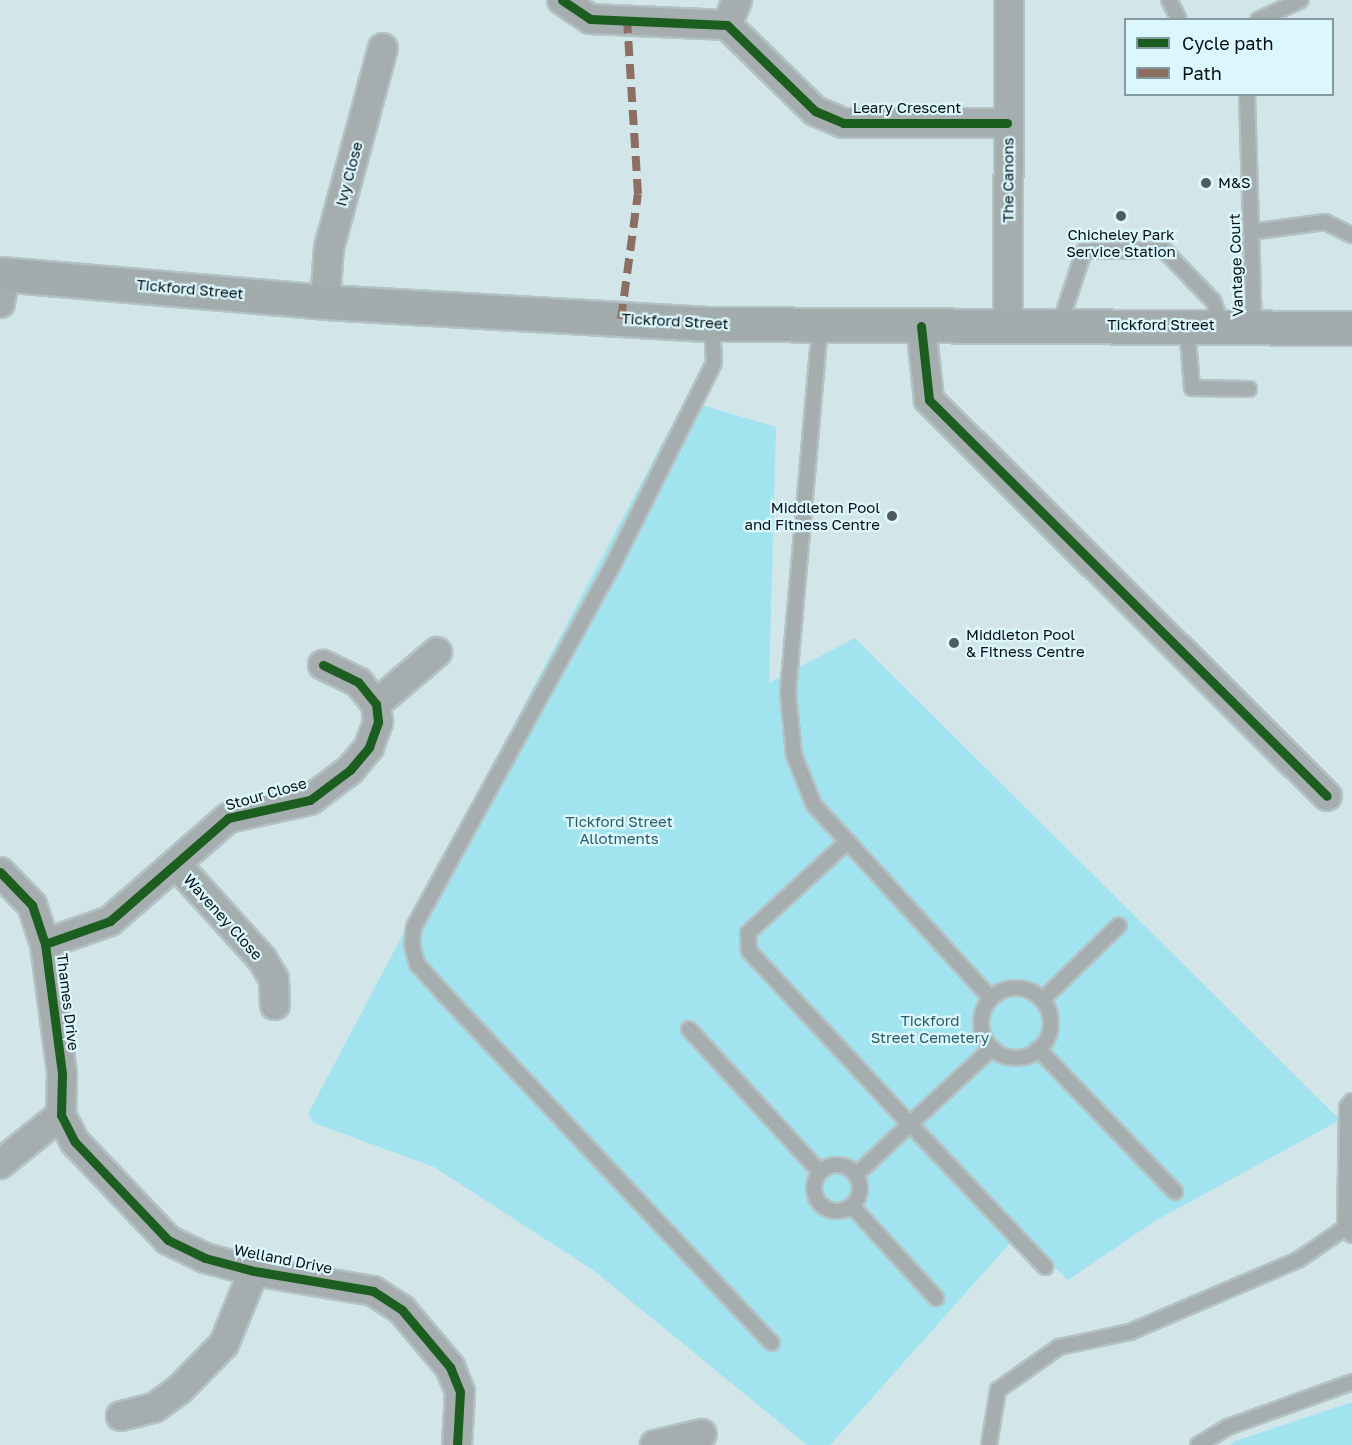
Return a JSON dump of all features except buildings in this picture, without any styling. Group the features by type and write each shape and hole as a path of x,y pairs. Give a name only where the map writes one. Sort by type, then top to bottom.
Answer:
{"main road":[{"name":"Tickford Street","path":"2,284 712,324 1222,325 1352,328"}],"street":[{"name":"Leary Crescent","path":"562,0 590,19 732,13 815,111 843,123 1007,123"},
{"name":"The Canons","path":"1008,325 1009,0"},
{"name":"Ivy Close","path":"325,302 329,248 383,48"},
{"path":"921,326 929,400 1327,796"},
{"path":"323,665 358,682 376,704 437,652"},
{"name":"Stour Close","path":"45,944 110,921 228,818 310,800 350,770 369,747 378,722 376,704"},
{"name":"Waveney Close","path":"176,864 262,959 274,979 275,1005"},
{"name":"Thames Drive","path":"0,872 32,905 45,944 62,1074 61,1115"},
{"path":"0,1164 61,1115"},
{"name":"Welland Drive","path":"61,1115 75,1142 168,1240 205,1258 254,1271 373,1291 402,1310 450,1368 460,1392 457,1445"},
{"path":"122,1416 154,1408 216,1353 240,1314 254,1271"},
{"path":"655,1445 702,1434"}],"lane":[{"path":"1169,0 1178,18"},
{"path":"1262,18 1301,0"},
{"name":"Vantage Court","path":"1247,96 1254,326"},
{"path":"1251,232 1325,222 1352,236"},
{"path":"1060,324 1084,251 1164,250 1213,301 1222,325"},
{"path":"712,324 714,363 614,563 414,927 412,945 424,971 772,1343"},
{"path":"820,326 788,693 794,755 814,805 991,998"},
{"path":"1187,326 1192,388 1249,389"},
{"path":"848,841 748,933 749,951 1045,1267"},
{"path":"1042,1000 1119,925"},
{"path":"1012,988 1042,1000 1050,1031 1038,1049 1010,1057 992,1048 981,1023 991,998 1012,988"},
{"path":"689,1029 820,1172"},
{"path":"856,1175 992,1048"},
{"path":"1038,1049 1175,1192"},
{"path":"989,1445 998,1390 1059,1347 1130,1332 1298,1260 1349,1232 1347,1107 1352,1101"},
{"path":"839,1165 856,1175 860,1188 852,1206 839,1211 820,1204 814,1191 820,1172 839,1165"},
{"path":"852,1206 936,1298"},
{"path":"1198,1445 1228,1427 1352,1382"}],"green space":[{"path":"685,400 776,427 769,683 855,638 1340,1120 1155,1221 1068,1280 1019,1233 830,1445 807,1445 593,1270 434,1167 314,1123 308,1114"},
{"path":"1352,1402 1352,1445 1230,1445 1235,1441"}],"marked path":[{"path":"621,319 638,194 627,20"}],"cycle path":[{"path":"562,0 590,19 727,25 815,111 843,123 1007,123"},
{"path":"921,326 929,400 1327,796"},
{"path":"45,944 110,921 228,818 310,800 350,770 369,747 378,722 376,704 358,682 323,665"},
{"path":"0,872 32,905 45,944 62,1074 61,1115 75,1142 168,1240 205,1258 254,1271 373,1291 402,1310 450,1367 460,1392 457,1445"}],"place":[{"name":"M&S","path":"1206,183"},
{"name":"Chicheley Park Service Station","path":"1121,216"},
{"name":"Middleton Pool and Fitness Centre","path":"892,516"},
{"name":"Middleton Pool & Fitness Centre","path":"954,643"}],"park label":[{"name":"Tickford Street Allotments","path":"619,830"},
{"name":"Tickford Street Cemetery","path":"930,1028"}]}
